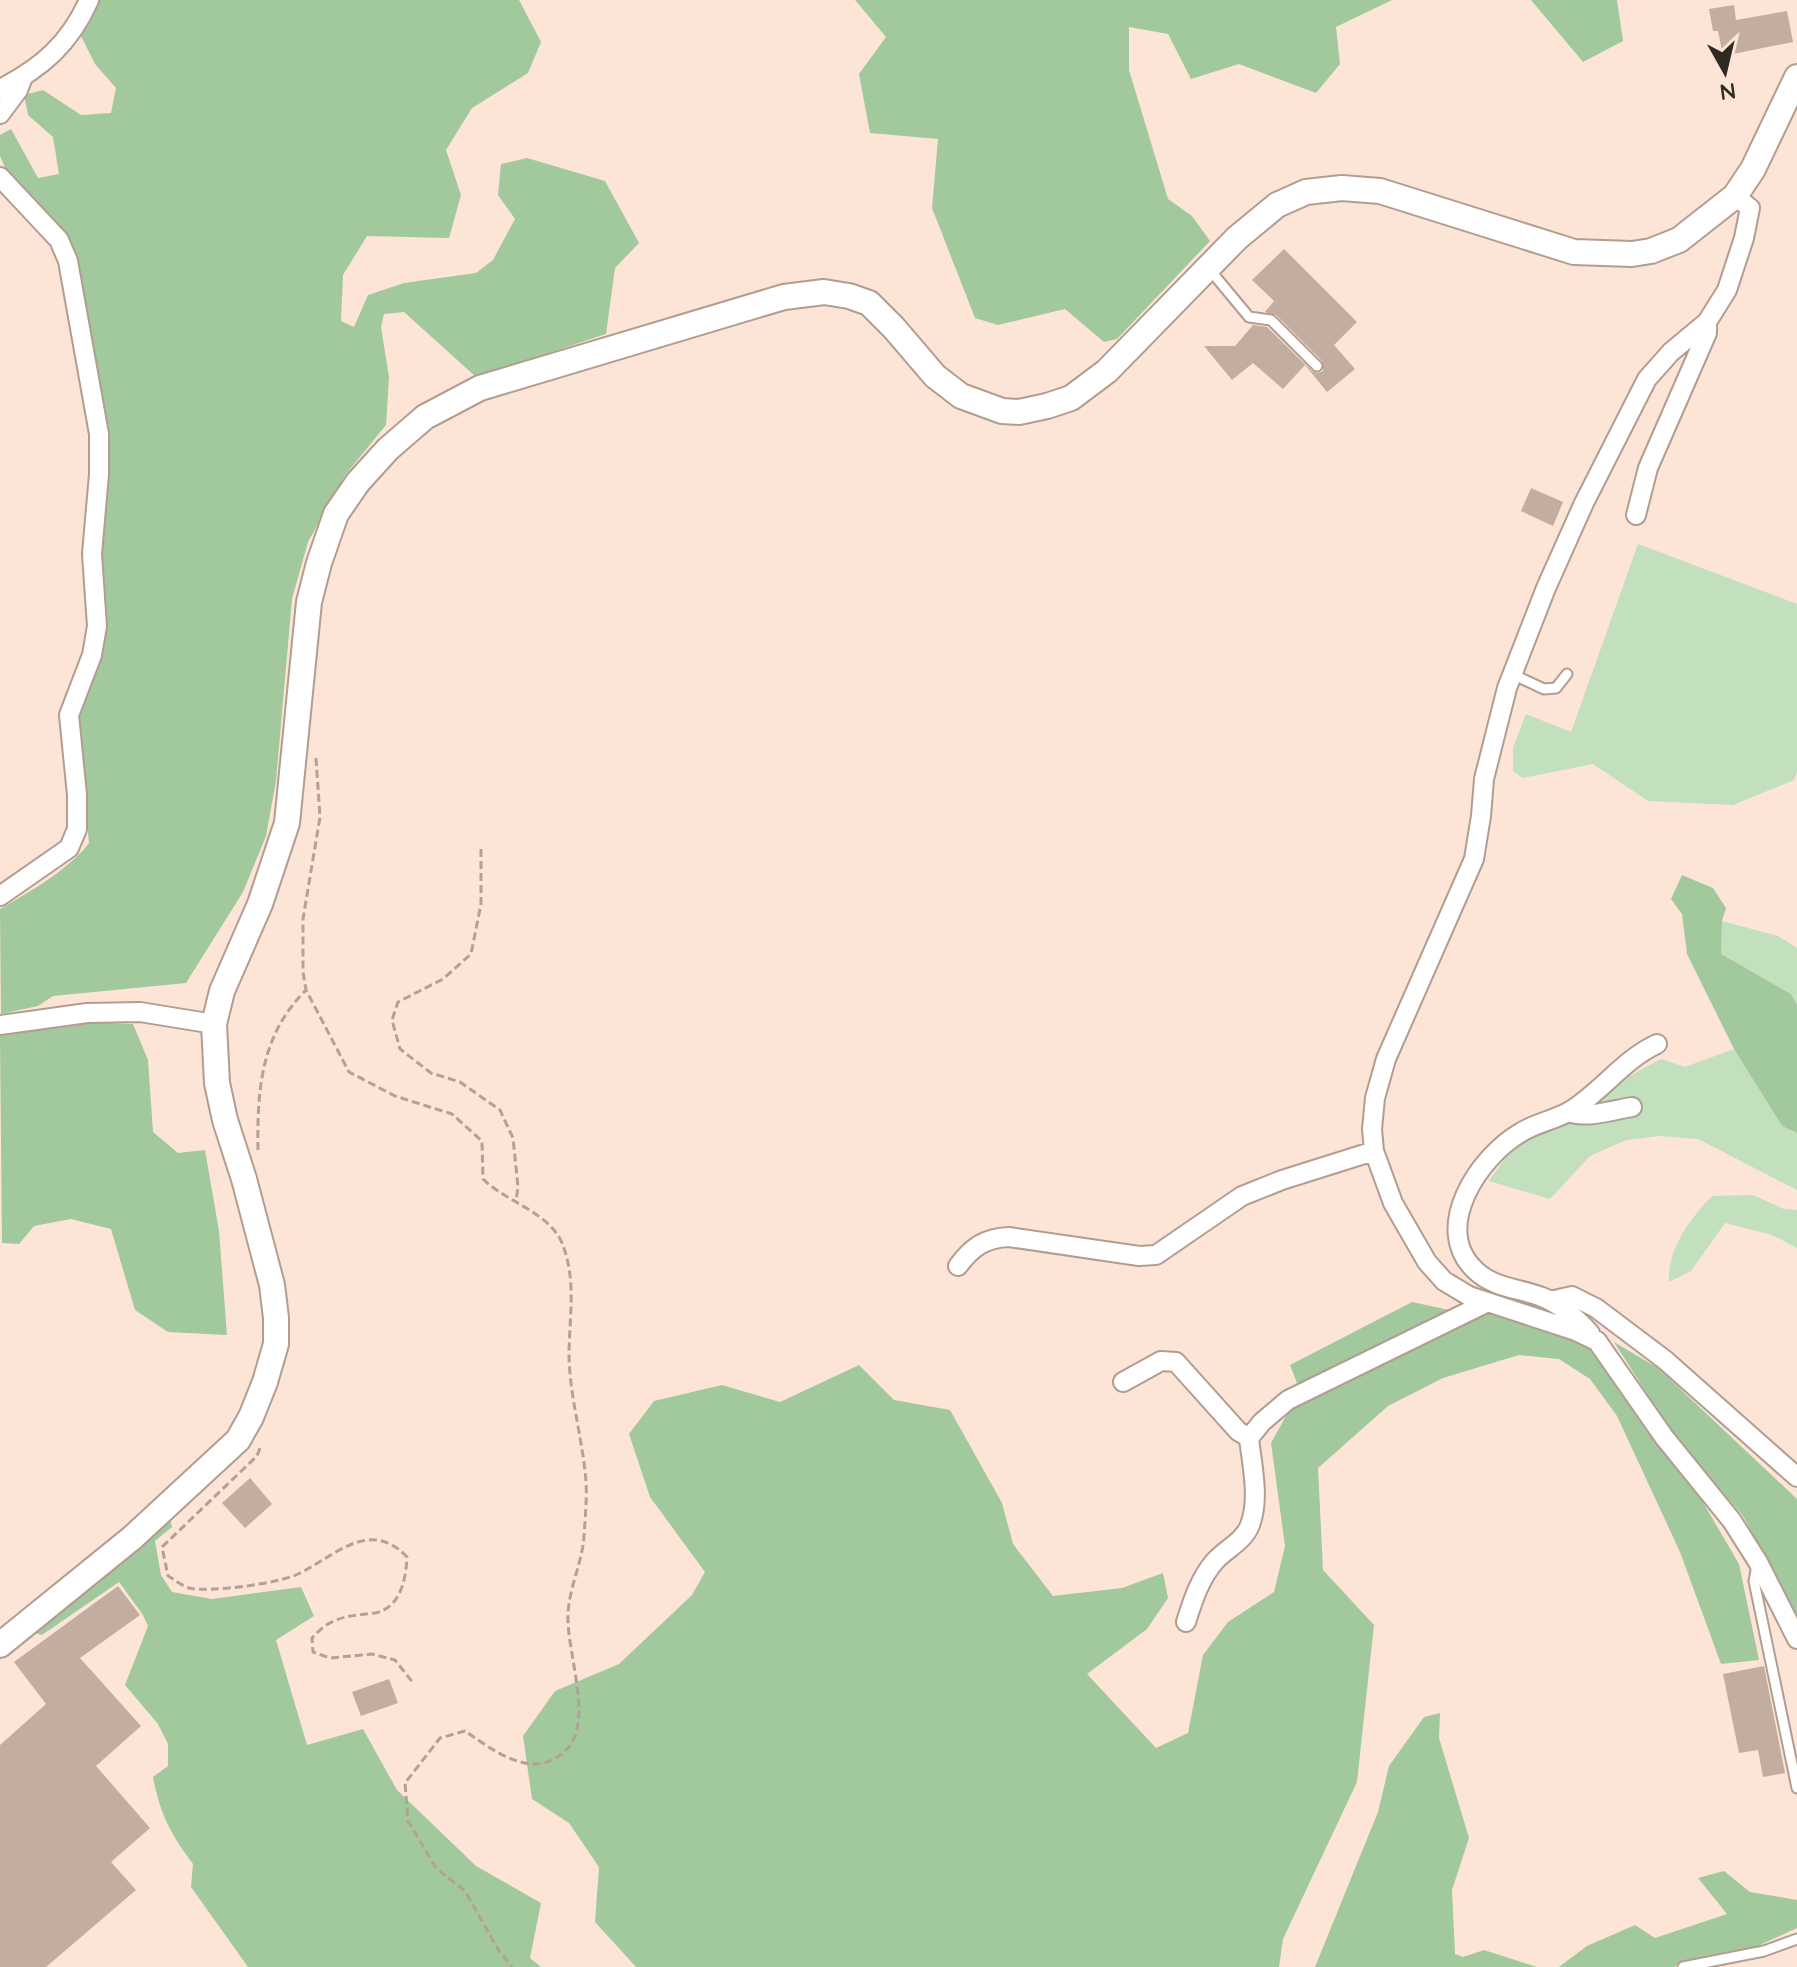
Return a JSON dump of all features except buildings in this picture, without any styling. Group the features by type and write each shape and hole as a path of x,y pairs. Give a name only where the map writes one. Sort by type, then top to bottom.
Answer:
{"street":[{"path":"0,89 23,77 67,41 89,0"},
{"path":"0,114 18,90 23,77"},
{"path":"0,1645 132,1538 238,1440 251,1417 276,1344 272,1285 260,1233 219,1095 213,1049 214,1024 222,991 260,904 287,823 301,665 309,602 319,563 336,514 358,482 388,449 425,417 480,388 784,297 824,292 869,303 935,376 961,396 1002,411 1019,412 1071,398 1107,371 1237,238 1277,205 1306,192 1342,188 1380,191 1574,252 1632,254 1651,251 1679,240 1735,196 1753,169 1795,86"},
{"path":"0,177 59,240 68,261 99,434 99,474 92,554 97,626 92,655 69,715 77,829 69,848 0,896"},
{"path":"1597,1341 1576,1331 1486,1303 1444,1281 1427,1262 1393,1203 1374,1151 1372,1129 1375,1098 1386,1059 1474,859 1484,779 1512,674 1584,503 1647,379 1671,352 1707,322 1727,290 1750,208 1735,196"},
{"path":"1636,515 1648,468 1707,333 1707,322"},
{"path":"0,1025 87,1013 140,1012 214,1024"},
{"path":"1657,1044 1641,1052 1569,1112 1520,1132 1485,1163 1464,1199 1459,1220 1460,1247 1464,1258 1476,1272 1501,1286 1550,1301 1581,1323 1597,1341 1664,1437 1732,1521 1758,1562 1797,1639"},
{"path":"1569,1112 1587,1114 1632,1107"},
{"path":"958,1266 969,1251 994,1238 1009,1237 1139,1256 1156,1255 1242,1196 1374,1151"},
{"path":"1550,1301 1572,1296 1596,1308 1665,1360 1797,1477"},
{"path":"1186,1622 1206,1573 1250,1525 1254,1490 1249,1438 1262,1422 1288,1400 1486,1303"},
{"path":"1123,1382 1161,1361 1176,1362 1238,1431 1249,1438"}],"lane":[{"path":"1208,267 1249,317 1271,320 1317,366"},
{"path":"1512,674 1544,689 1556,688 1567,674"},
{"path":"1758,1562 1754,1581 1797,1788"},
{"path":"1683,1967 1764,1951 1797,1939"}],"path":[{"path":"296,742 314,746 320,817 303,919 306,990 349,1072 395,1096 452,1114 482,1141 483,1179 497,1192 516,1201 551,1227 561,1241 569,1267 572,1309 569,1356 586,1484 584,1541 568,1608 567,1634 580,1720 569,1748 552,1760 523,1764 503,1757 465,1731 440,1738 405,1783 408,1821 436,1868 465,1891 499,1951 512,1967"},
{"path":"481,849 481,904 471,954 443,979 398,1002 392,1020 400,1049 431,1073 460,1082 500,1110 513,1138 518,1187 516,1201"},
{"path":"258,1150 258,1103 269,1049 287,1010 306,990"},
{"path":"251,1417 265,1438 257,1456 162,1547 168,1576 189,1588 225,1589 296,1575 355,1542 381,1540 396,1545 407,1557 405,1579 397,1598 379,1612 353,1615 329,1623 312,1638 313,1652 330,1658 372,1654 395,1660 414,1684"}],"green space":[{"path":"97,0 519,0 541,42 528,73 472,108 446,150 461,195 449,238 367,236 343,275 341,321 354,327 368,295 404,283 476,273 493,260 515,219 498,195 501,164 527,158 605,181 639,243 615,268 606,334 476,377 404,312 384,314 381,327 389,377 386,425 346,474 308,542 292,599 276,781 266,836 243,892 186,983 53,996 38,1006 1,1014 0,909 59,871 89,843 76,715 103,618 101,554 104,514 73,271 11,181 0,156 0,135 11,129 38,178 59,174 53,137 28,115 24,95 43,90 81,115 111,113 116,88 95,64 80,34"},
{"path":"855,0 1392,0 1336,27 1340,64 1316,93 1239,64 1191,79 1168,34 1129,27 1129,70 1168,199 1192,216 1210,241 1117,339 1104,342 1065,309 998,325 975,318 932,208 938,139 870,133 859,74 886,37"},
{"path":"1531,0 1617,0 1623,41 1583,62"},
{"path":"1638,544 1797,604 1797,772 1794,780 1733,805 1648,801 1593,764 1523,778 1513,771 1513,748 1526,714 1571,732"},
{"path":"1682,875 1713,888 1726,908 1722,921 1721,954 1791,994 1797,1005 1797,1133 1782,1126 1734,1049 1687,954 1682,914 1671,899"},
{"path":"1722,921 1778,936 1797,948 1797,1005 1791,994 1721,954"},
{"path":"84,1022 133,1024 148,1060 153,1132 178,1153 205,1150 219,1231 227,1335 168,1332 135,1310 111,1229 71,1219 34,1226 19,1244 2,1243 0,1036"},
{"path":"1734,1049 1782,1126 1797,1133 1797,1190 1698,1139 1660,1136 1626,1140 1590,1156 1550,1199 1489,1181 1511,1150 1574,1106 1661,1059 1685,1067"},
{"path":"1753,1195 1784,1209 1797,1210 1797,1248 1772,1235 1725,1223 1691,1271 1669,1282 1676,1246 1688,1225 1712,1196"},
{"path":"1412,1302 1468,1314 1523,1317 1595,1342 1654,1435 1697,1492 1739,1564 1759,1660 1721,1664 1680,1552 1617,1416 1590,1379 1559,1359 1519,1355 1443,1378 1388,1406 1318,1468 1323,1570 1374,1625 1357,1782 1283,1939 1279,1967 636,1967 595,1922 599,1867 569,1823 532,1799 523,1736 555,1691 619,1664 692,1595 705,1572 650,1497 629,1434 654,1401 722,1385 780,1402 859,1365 894,1400 950,1410 1002,1503 1013,1544 1053,1596 1122,1588 1163,1573 1168,1598 1147,1629 1087,1674 1156,1748 1188,1733 1203,1655 1228,1622 1274,1592 1285,1546 1271,1443 1300,1391 1290,1365"},
{"path":"1614,1342 1658,1368 1797,1499 1797,1617 1743,1516 1674,1436"},
{"path":"170,1518 172,1527 155,1541 161,1575 172,1592 212,1599 301,1587 314,1616 276,1640 307,1745 363,1729 397,1790 476,1866 541,1903 530,1958 541,1967 248,1967 191,1887 193,1864 172,1833 159,1802 153,1777 168,1766 168,1744 158,1724 125,1685 148,1626 143,1615 119,1582 42,1635 32,1632"},
{"path":"1440,1713 1439,1738 1469,1838 1452,1890 1455,1954 1463,1957 1484,1950 1537,1967 1315,1967 1378,1812 1389,1766 1424,1717"},
{"path":"1724,1871 1750,1892 1797,1900 1797,1928 1758,1946 1683,1961 1674,1967 1559,1967 1587,1946 1635,1925 1655,1938 1727,1914 1698,1878"}]}
